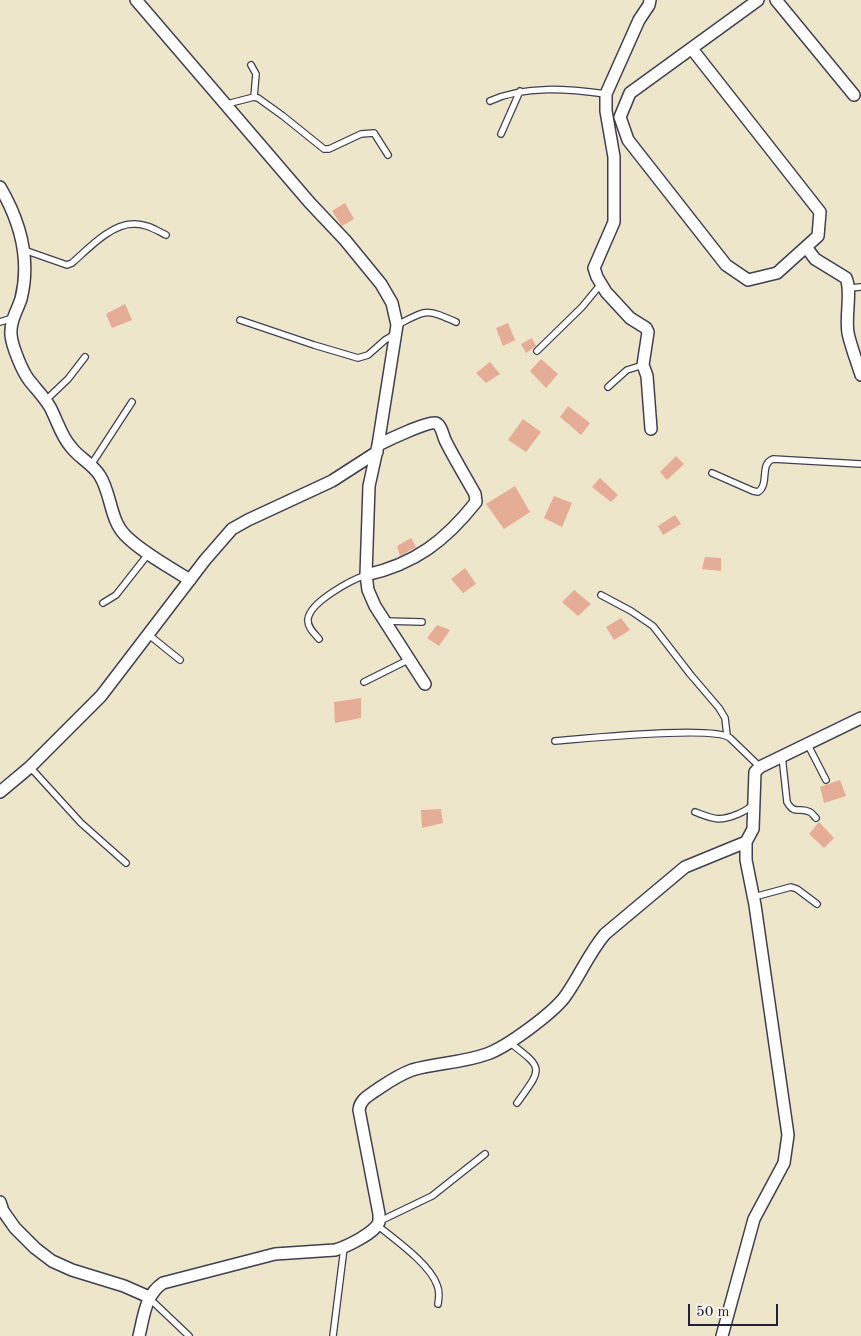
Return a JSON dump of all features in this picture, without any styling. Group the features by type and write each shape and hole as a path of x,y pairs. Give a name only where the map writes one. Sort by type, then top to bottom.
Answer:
{"street":[{"path":"136,0 382,284 392,303 396,329 378,448 369,486 366,574 368,590 375,606 425,684"},
{"path":"650,0 606,94 606,111 614,157 614,222 594,268 597,278 606,292 630,318 646,328 648,337 643,365 647,376 651,429"},
{"path":"692,48 820,212 818,236 777,273 748,280 726,265 628,140 620,116 630,93 758,0"},
{"path":"776,0 854,95"},
{"path":"0,187 20,230 24,250 25,278 20,301 11,327 11,338 23,369 28,379 46,400 72,449 91,465 102,478 123,533 131,541 190,580"},
{"path":"806,247 815,259 846,278 849,288 846,312 848,334 859,359 861,375"},
{"path":"0,792 30,767 101,696 224,537 238,525 332,481 378,448 417,428 432,422 436,423 475,494 476,502 463,518 436,544 412,559 381,571 366,574"},
{"path":"722,1336 754,1219 784,1163 788,1135 754,897 746,860 746,842 753,830 755,772 760,767 861,718"},
{"path":"139,1336 149,1297 154,1289 163,1283 275,1254 344,1248 352,1244 378,1223 380,1214 358,1110 359,1104 399,1075 413,1070 485,1054 509,1042 551,1012 564,997 595,945 604,934 685,867 746,842"},
{"path":"0,1202 3,1211 14,1228 52,1261 72,1270 124,1286 149,1297"}],"lane":[{"path":"251,65 256,74 254,97"},
{"path":"490,101 502,95 520,91 557,90 606,94"},
{"path":"501,134 520,91"},
{"path":"227,104 254,97 258,98 324,149 329,149 361,134 374,133 388,155"},
{"path":"24,250 67,265 72,263 101,238 119,227 133,224 146,225 166,235"},
{"path":"537,351 582,307 601,284"},
{"path":"849,288 861,287"},
{"path":"240,320 358,358 368,355 396,329 425,312 433,312 456,322"},
{"path":"0,322 13,318"},
{"path":"46,400 68,379 85,357"},
{"path":"608,387 627,370 643,365"},
{"path":"91,465 132,402"},
{"path":"712,473 758,492 764,486 766,464 769,460 861,464"},
{"path":"103,603 116,595 134,575 149,553"},
{"path":"319,639 311,630 308,621 314,607 347,583 366,574"},
{"path":"601,595 631,611 652,626 719,708 725,718 727,735 760,767"},
{"path":"385,621 422,622"},
{"path":"149,635 180,660"},
{"path":"364,682 410,659"},
{"path":"556,741 683,732 727,735"},
{"path":"808,745 826,780"},
{"path":"782,756 787,802 794,811 809,812 816,818"},
{"path":"30,767 80,822 126,863"},
{"path":"695,812 717,820 726,819 749,809 753,803"},
{"path":"754,897 791,887 797,889 817,904"},
{"path":"509,1042 530,1058 537,1074 517,1103"},
{"path":"438,1304 439,1292 434,1279 413,1255 378,1223 432,1196 485,1154"},
{"path":"333,1336 344,1248"},
{"path":"149,1297 189,1336"}],"building":[{"path":"345,203 354,219 342,226 332,211"},
{"path":"125,304 132,320 112,328 106,314"},
{"path":"508,323 515,340 503,346 496,328"},
{"path":"532,338 536,346 526,353 521,344"},
{"path":"541,359 558,374 546,388 530,371"},
{"path":"490,362 500,374 486,383 476,373"},
{"path":"568,406 590,423 581,435 560,417"},
{"path":"523,419 541,432 526,452 508,440"},
{"path":"676,456 684,464 667,480 660,472"},
{"path":"600,478 618,495 611,502 592,487"},
{"path":"515,486 530,512 504,529 486,504"},
{"path":"554,496 572,503 562,527 544,518"},
{"path":"675,515 681,524 663,535 658,526"},
{"path":"411,538 416,547 400,556 397,546"},
{"path":"705,557 721,558 721,571 702,569"},
{"path":"465,568 476,584 463,593 451,579"},
{"path":"574,590 591,604 578,616 562,602"},
{"path":"621,618 630,630 614,640 606,627"},
{"path":"437,625 450,630 439,646 427,638"},
{"path":"361,698 361,718 335,723 334,702"},
{"path":"840,780 846,796 824,803 820,787"},
{"path":"441,809 443,823 422,828 421,810"},
{"path":"819,822 834,838 824,848 809,834"}]}
